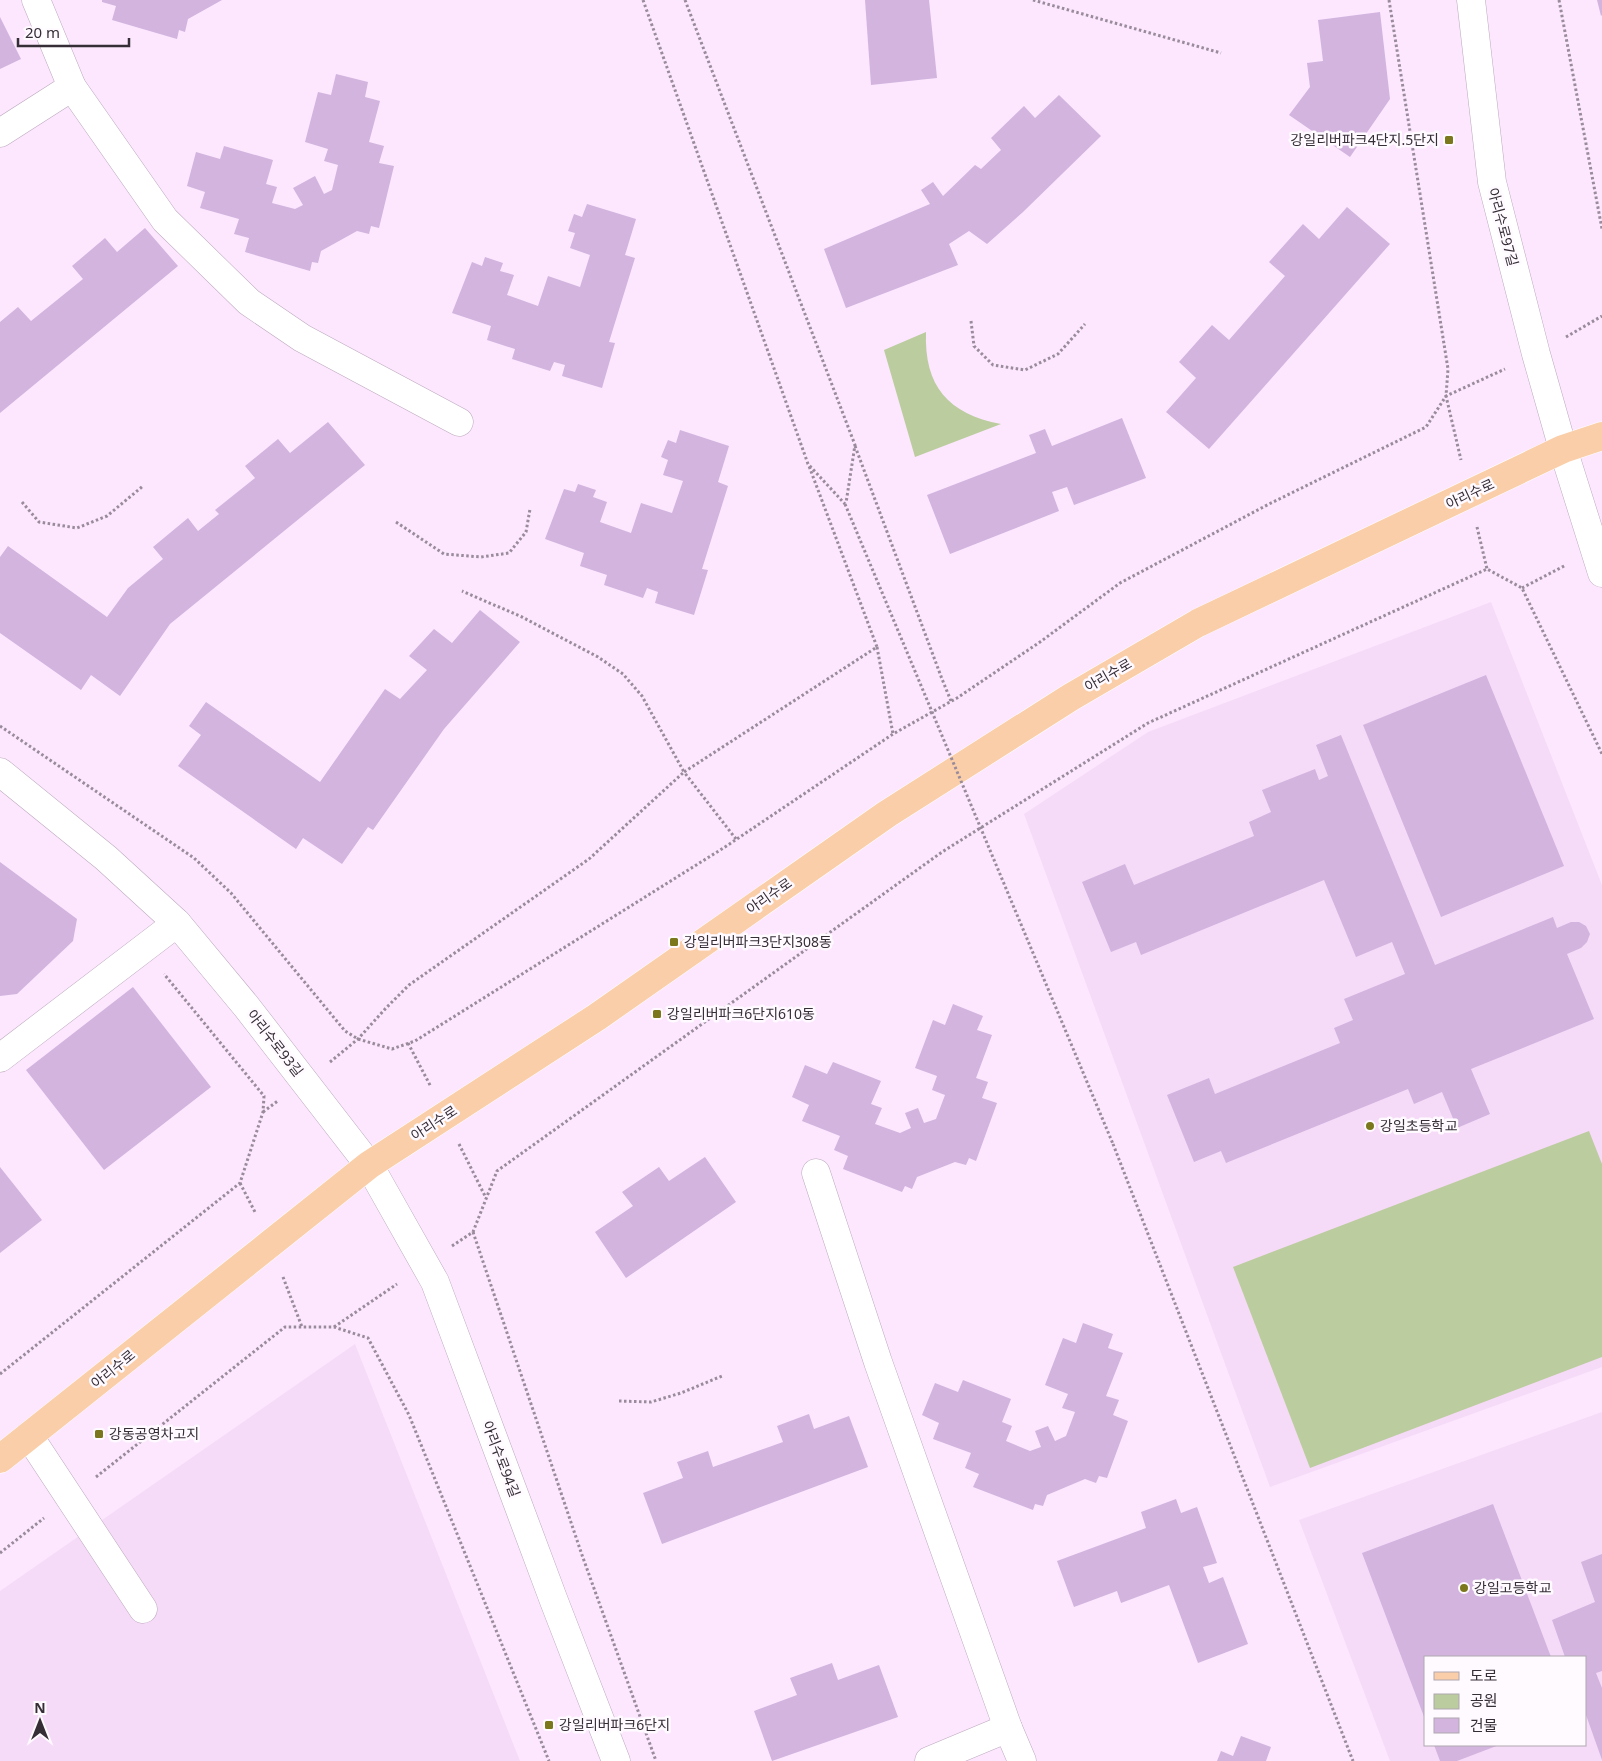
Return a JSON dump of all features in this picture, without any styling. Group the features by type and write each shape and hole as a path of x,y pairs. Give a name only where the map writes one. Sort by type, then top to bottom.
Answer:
{"main road":[{"name":"아리수로","path":"0,1459 369,1165 597,1017 887,814 1071,697 1198,623 1563,449 1602,436"}],"street":[{"path":"36,0 72,87 165,220 249,302 302,338 459,422"},
{"name":"아리수로97길","path":"1471,0 1492,182 1536,354 1598,561"},
{"path":"0,134 72,87"},
{"name":"아리수로93길","path":"0,772 106,858 177,923 258,1021 369,1165"},
{"path":"0,1058 177,923"},
{"name":"아리수로94길","path":"369,1165 435,1282 616,1761"},
{"path":"816,1173 878,1362 1008,1728 1022,1761"},
{"path":"29,1436 143,1609"},
{"path":"929,1761 1008,1728"}],"path":[{"path":"643,0 808,464 877,646 893,734"},
{"path":"685,0 942,679 952,701"},
{"path":"1033,0 1221,53"},
{"path":"0,726 194,858 231,893 346,1031 358,1040 392,1049 415,1041 736,839 893,734 952,701 1040,642 1120,583 1269,504 1426,427 1446,396 1448,369 1389,0"},
{"path":"1559,0 1602,229"},
{"path":"971,321 974,346 993,365 1025,370 1058,354 1085,324"},
{"path":"845,504 855,445"},
{"path":"808,464 845,504 1113,1144 1353,1761"},
{"path":"22,502 39,522 77,528 107,516 143,486"},
{"path":"396,522 444,554 481,557 509,553 526,532 530,509"},
{"path":"1522,588 1598,561"},
{"path":"656,1761 582,1555 472,1232 498,1171 942,852 1148,723 1487,568 1522,588 1602,754"},
{"path":"462,591 522,617 598,657 623,674 642,696 684,772 736,839"},
{"path":"358,1040 386,1008 409,986 589,859 684,772 877,646"},
{"path":"0,1374 240,1183 263,1112"},
{"path":"0,1553 285,1327 334,1327 368,1338 410,1415 550,1761"},
{"path":"619,1401 651,1402 722,1376"}],"shaded area":[{"name":"강일초등학교","path":"1491,602 1602,885 1602,1367 1270,1487 1024,814 1148,732"},
{"name":"강동공영차고지","path":"355,1344 520,1761 0,1761 0,1591"},
{"name":"강일고등학교","path":"1602,1412 1602,1761 1390,1761 1299,1520"}],"green space":[{"path":"926,332 926,351 929,368 943,394 953,405 967,413 1001,424 915,457 884,350"},
{"path":"1589,1131 1602,1164 1602,1357 1310,1468 1233,1267"}],"building":[{"path":"102,0 222,0 188,19 185,32 179,30 177,39 112,20 116,6 102,2"},
{"path":"865,0 929,0 937,78 871,85"},
{"path":"1597,0 1602,0 1601,16"},
{"path":"1380,12 1390,99 1350,157 1289,115 1310,87 1307,63 1323,61 1318,20"},
{"path":"0,17 21,59 0,69"},
{"path":"336,74 368,82 365,97 380,101 369,142 384,146 379,163 394,166 379,228 371,226 369,234 357,231 321,251 318,263 312,262 310,271 245,252 249,238 234,234 239,219 200,208 205,192 187,186 196,152 220,159 224,146 273,160 266,184 277,187 272,203 295,209 303,205 293,188 315,176 324,194 332,190 338,165 324,161 328,149 305,142 318,92 331,95"},
{"path":"1059,95 1101,136 1023,212 987,244 969,231 949,244 958,265 846,308 824,249 930,204 921,190 933,182 943,196 975,165 981,169 1001,150 991,138 1024,106 1035,118"},
{"path":"587,204 636,219 625,255 635,258 609,342 615,343 602,388 562,376 565,365 554,362 550,371 512,359 515,349 487,340 491,326 452,313 472,262 482,266 485,257 503,263 500,271 514,275 507,295 538,306 548,276 580,287 590,255 570,248 575,233 568,231 574,214 582,217"},
{"path":"1347,207 1390,244 1209,449 1166,412 1196,378 1179,362 1212,325 1229,340 1285,276 1269,262 1303,224 1319,239"},
{"path":"145,228 178,266 0,413 0,322 18,307 31,321 83,279 72,266 105,238 117,252"},
{"path":"1122,418 1146,478 1074,505 1067,487 1052,492 1059,511 950,554 927,495 1036,453 1029,435 1045,429 1052,446"},
{"path":"328,422 365,465 170,624 120,696 91,675 81,690 0,633 0,557 8,546 107,617 128,588 163,559 153,547 188,518 198,531 219,514 215,510 255,478 245,466 278,439 290,453"},
{"path":"680,430 729,446 718,482 728,486 702,569 708,570 694,615 655,603 658,592 647,588 643,598 604,585 607,575 580,566 584,553 545,539 564,489 575,492 578,484 596,490 593,497 607,502 600,522 631,533 641,503 672,513 683,481 663,475 668,460 661,457 668,440 676,443"},
{"path":"480,610 520,642 444,729 373,830 368,827 342,864 303,838 296,849 178,766 201,735 189,726 206,702 320,782 385,689 400,699 427,670 409,656 434,629 452,643"},
{"path":"1486,675 1564,866 1441,917 1363,725"},
{"path":"1341,735 1435,965 1553,917 1557,928 1571,922 1579,922 1586,926 1590,934 1587,942 1581,948 1567,954 1594,1019 1471,1069 1490,1114 1457,1128 1442,1092 1414,1104 1408,1089 1226,1163 1221,1151 1194,1162 1167,1095 1209,1078 1215,1094 1340,1043 1334,1028 1353,1020 1344,999 1405,974 1392,942 1356,957 1324,880 1141,955 1136,942 1111,952 1082,882 1125,864 1134,885 1254,836 1249,822 1271,812 1262,790 1315,769 1319,780 1328,776 1316,745"},
{"path":"0,862 77,919 73,941 17,994 0,996"},
{"path":"133,987 211,1087 104,1170 26,1070"},
{"path":"953,1004 983,1016 977,1030 992,1035 976,1078 988,1082 982,1098 997,1103 976,1161 969,1158 966,1165 955,1162 917,1177 912,1189 905,1186 902,1192 843,1169 848,1156 834,1150 840,1136 802,1121 809,1105 792,1097 805,1065 827,1074 833,1062 881,1081 871,1104 882,1108 875,1124 900,1133 911,1128 905,1113 918,1108 924,1123 936,1119 945,1095 932,1090 937,1076 915,1068 933,1020 945,1025"},
{"path":"705,1157 736,1202 626,1278 595,1232 633,1206 622,1192 659,1167 669,1181"},
{"path":"0,1167 42,1220 0,1253"},
{"path":"1083,1323 1113,1334 1108,1348 1123,1353 1106,1396 1119,1400 1113,1415 1128,1421 1107,1478 1099,1476 1096,1483 1085,1479 1047,1495 1043,1506 1035,1504 1033,1510 973,1487 979,1474 965,1468 971,1453 933,1439 939,1423 922,1415 935,1383 958,1392 963,1380 1011,1399 1002,1422 1012,1426 1006,1441 1030,1451 1041,1447 1035,1431 1048,1426 1055,1441 1066,1436 1075,1412 1062,1408 1068,1394 1045,1385 1063,1338 1076,1343"},
{"path":"809,1414 814,1429 849,1416 868,1467 662,1544 643,1493 683,1478 677,1462 708,1451 713,1467 783,1442 777,1426"},
{"path":"1176,1499 1181,1513 1197,1507 1217,1563 1203,1567 1209,1583 1223,1577 1248,1644 1198,1663 1169,1585 1121,1603 1117,1591 1074,1607 1057,1561 1146,1528 1141,1512"},
{"path":"1493,1504 1551,1656 1424,1656 1424,1717 1362,1553"},
{"path":"1602,1554 1602,1671 1596,1673 1602,1688 1602,1760 1587,1718 1587,1656 1565,1656 1552,1620 1595,1602 1581,1562"},
{"path":"832,1663 838,1680 879,1665 898,1717 772,1761 754,1711 797,1695 790,1678"},
{"path":"1241,1736 1271,1747 1266,1761 1217,1761 1221,1751 1233,1756"},
{"path":"1434,1746 1496,1746 1457,1761 1440,1761"}],"place":[{"name":"강일리버파크4단지.5단지","path":"1449,140"},
{"name":"강일리버파크3단지308동","path":"674,942"},
{"name":"강일리버파크6단지610동","path":"657,1014"},
{"name":"강일초등학교","path":"1370,1126"},
{"name":"강동공영차고지","path":"99,1434"},
{"name":"강일고등학교","path":"1464,1588"},
{"name":"강일리버파크6단지","path":"549,1725"}]}
